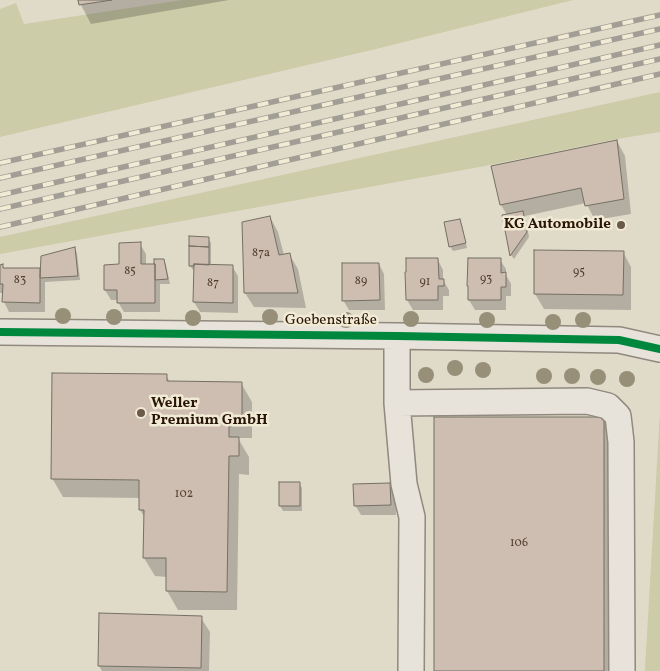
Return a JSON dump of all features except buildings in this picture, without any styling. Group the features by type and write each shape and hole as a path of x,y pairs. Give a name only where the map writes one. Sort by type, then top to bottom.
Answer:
{"street":[{"name":"Goebenstraße","path":"619,340 660,329"},
{"name":"Goebenstraße","path":"0,332 619,340 660,349"},
{"path":"397,336 397,403 404,484 412,517 411,671"},
{"path":"397,403 587,401 608,406 618,416 621,442 622,671"}],"green space":[{"path":"182,0 573,0 376,49 0,137 0,9 16,3 24,24"},
{"path":"660,92 660,132 485,166 0,254 0,237"},
{"path":"660,412 660,671 645,671 645,668"}],"railway":[{"path":"0,163 660,15"},
{"path":"0,178 660,29"},
{"path":"0,195 660,45"},
{"path":"0,209 660,59"},
{"path":"0,227 660,74"}],"cycle path":[{"path":"0,332 619,340 660,349"}],"place":[{"name":"KG Automobile","path":"621,225"},
{"name":"Weller Premium GmbH","path":"141,413"}]}
